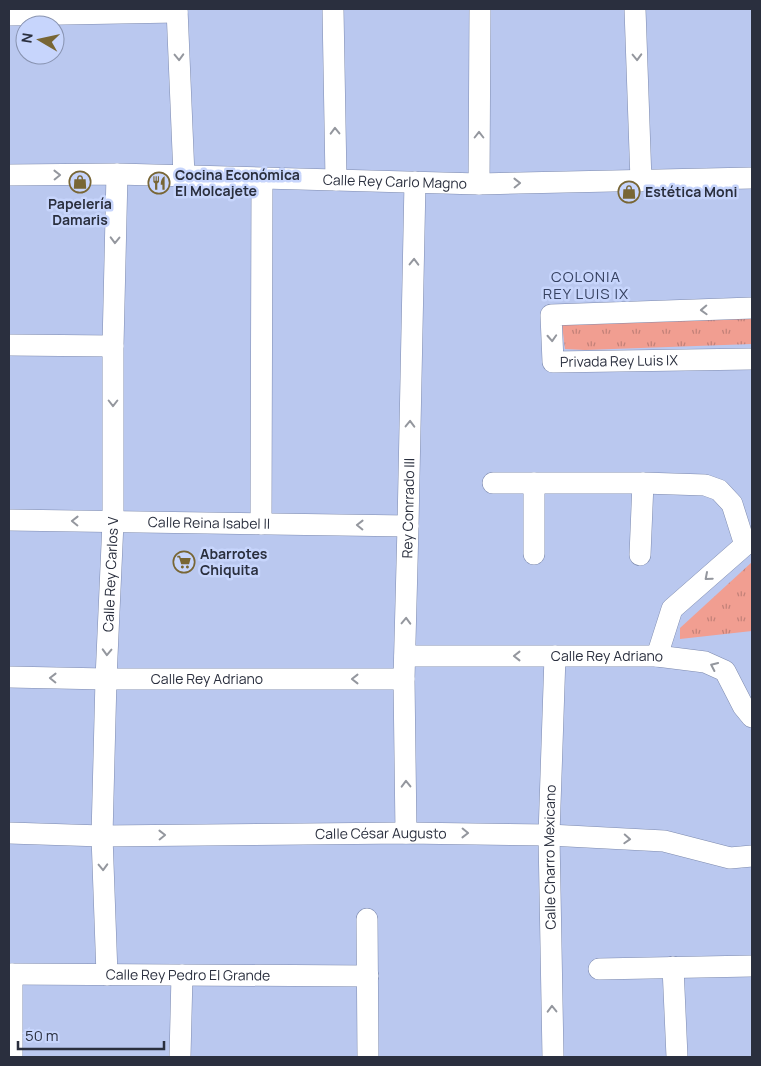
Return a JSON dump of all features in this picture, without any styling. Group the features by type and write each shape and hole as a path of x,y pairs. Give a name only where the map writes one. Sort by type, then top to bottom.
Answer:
{"street":[{"path":"333,9 336,180"},
{"path":"479,184 480,9"},
{"path":"635,9 641,181"},
{"path":"9,15 177,11 184,176"},
{"name":"Calle Rey Carlo Magno","path":"9,175 117,174 479,184 752,178"},
{"name":"Calle Rey Carlos V","path":"107,975 102,836 113,522 113,346 117,174"},
{"path":"261,524 262,178"},
{"name":"Rey Conrrado III","path":"406,833 404,679 415,182"},
{"name":"Privada Rey Luis IX","path":"752,308 551,314 554,362 752,359"},
{"path":"9,345 113,346"},
{"path":"493,483 643,483 705,485 719,490 732,504 749,543 672,609 657,656"},
{"path":"534,483 534,554"},
{"path":"640,554 643,483"},
{"name":"Calle Reina Isabel II","path":"9,520 408,526"},
{"name":"Calle Rey Adriano","path":"405,656 657,656 705,662 726,671 743,706 752,717"},
{"name":"Calle Charro Mexicano","path":"553,1057 549,835 555,656"},
{"name":"Calle Rey Adriano","path":"9,677 106,680 404,679"},
{"name":"Calle César Augusto","path":"9,833 102,836 406,833 549,835 664,841 730,858 752,856"},
{"path":"367,919 368,1057"},
{"path":"599,969 752,966"},
{"path":"673,968 677,1057"},
{"path":"10,974 12,1057"},
{"name":"Calle Rey Pedro El Grande","path":"10,974 368,976"},
{"path":"180,1057 182,975"}],"green space":[{"path":"752,316 752,344 585,350 565,349 562,325"},
{"path":"752,562 752,631 680,639 680,628"}],"place":[{"name":"Papelería Damaris","path":"80,182"},
{"name":"Cocina Económica El Molcajete","path":"159,183"},
{"name":"Estética Moni","path":"629,192"},
{"name":"Abarrotes Chiquita","path":"184,562"}],"district":[{"name":"COLONIA REY LUIS IX","path":"586,286"}]}
